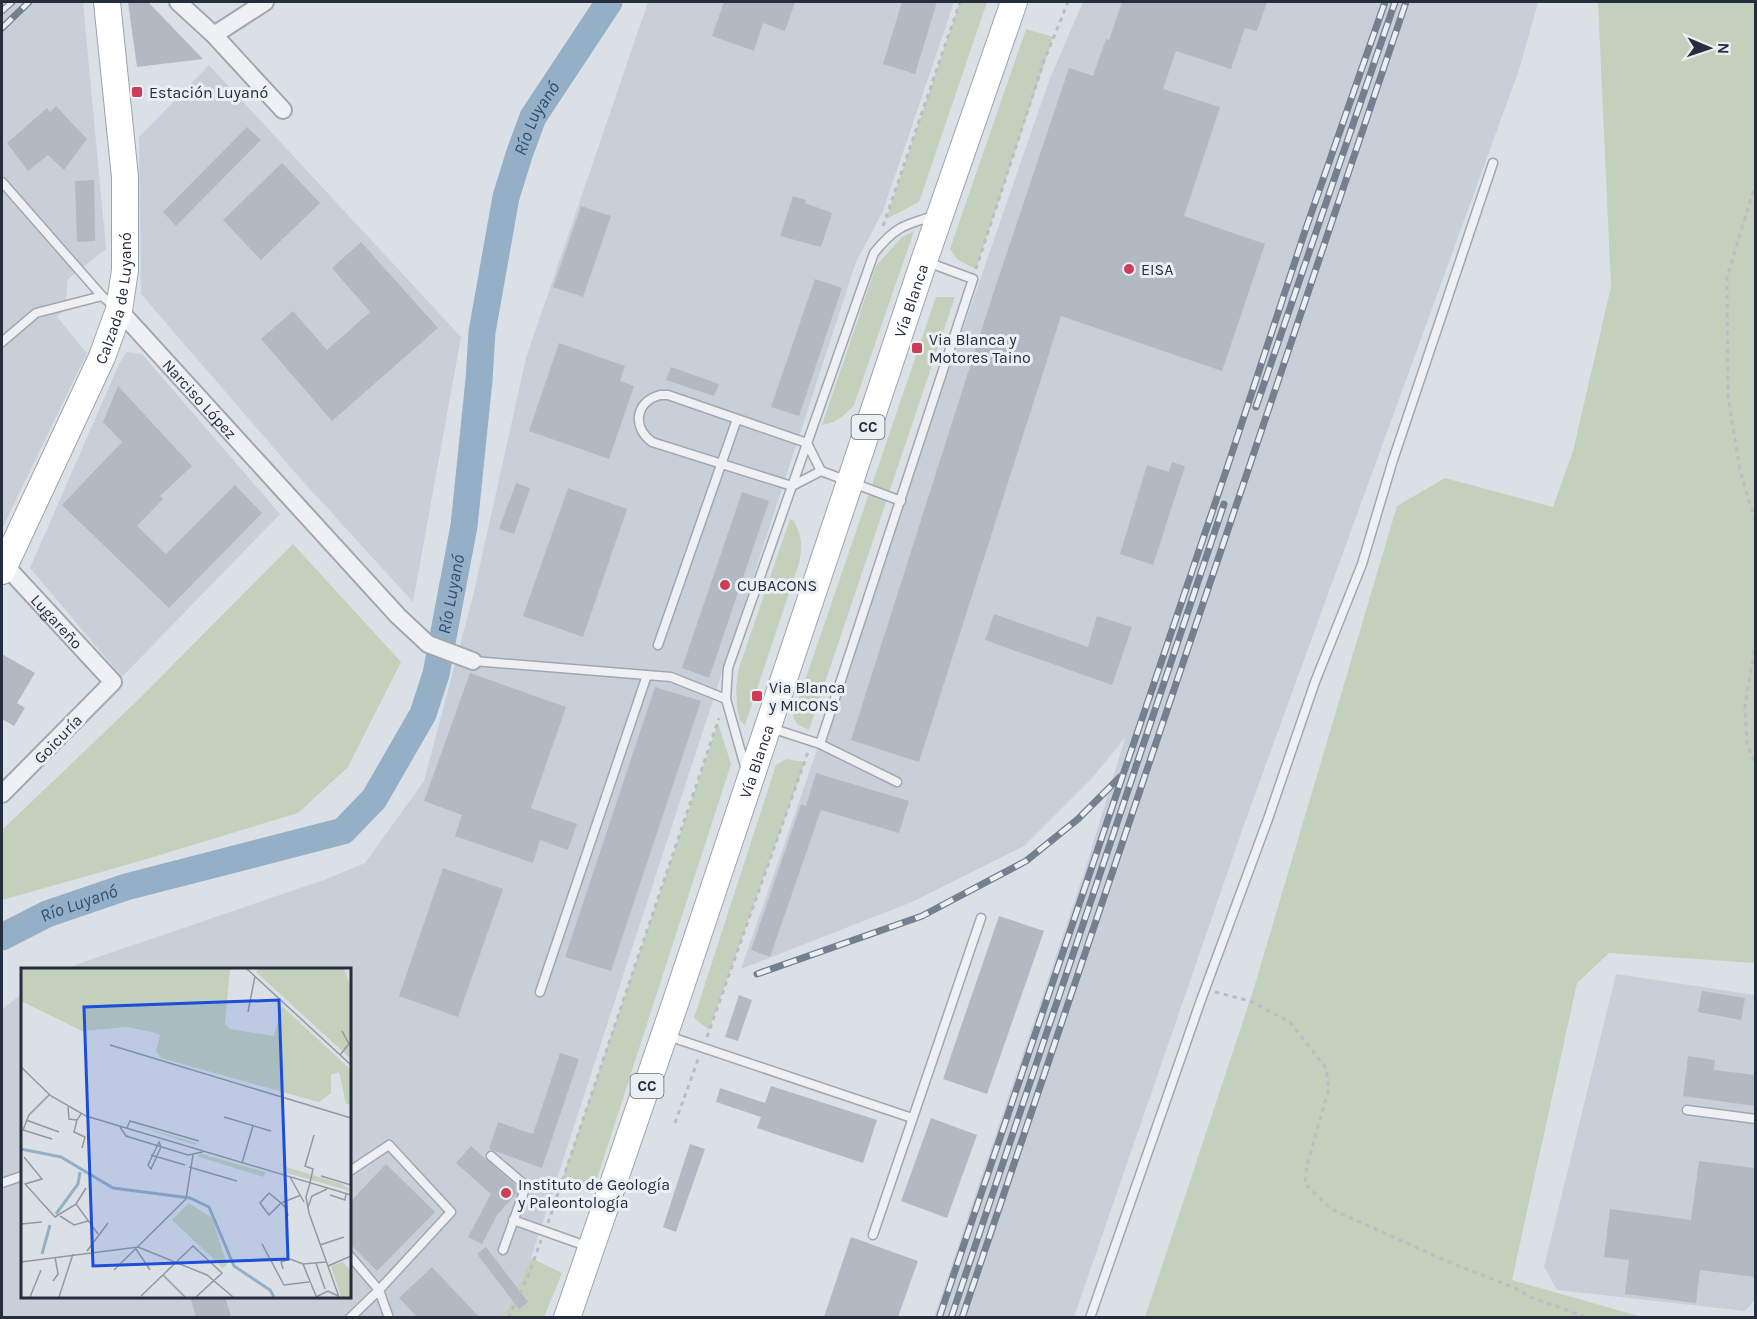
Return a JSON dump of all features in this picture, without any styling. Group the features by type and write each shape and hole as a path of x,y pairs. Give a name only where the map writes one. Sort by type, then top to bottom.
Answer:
{"main road":[{"name":"Calzada de Luyanó","path":"3,566 102,357 111,303 125,270 126,177 107,2"},
{"name":"Vía Blanca","path":"567,1317 924,261 1014,2"}],"street":[{"path":"178,2 214,35 283,111"},
{"path":"214,35 265,2"},
{"name":"Narciso López","path":"111,303 398,616 428,644 473,661"},
{"name":"Lugareño","path":"3,566 112,682"},
{"name":"Goicuría","path":"2,794 112,682"}],"lane":[{"path":"1090,1317 1315,682 1362,564 1394,460 1493,163"},
{"name":"Narciso López","path":"2,182 111,303"},
{"path":"750,781 726,699 728,668 874,253 888,236 906,224 940,214"},
{"path":"816,743 902,501 973,279 924,261"},
{"path":"2,342 36,313 111,303"},
{"path":"822,471 792,486 652,442 641,431 639,423 642,408 653,397 668,395 807,443 822,471 902,501"},
{"path":"658,645 737,419"},
{"path":"473,661 671,677 726,699"},
{"path":"540,992 647,675"},
{"path":"768,727 816,743 897,782"},
{"path":"873,1235 981,918"},
{"path":"664,1035 912,1118"},
{"path":"1687,1110 1755,1119"},
{"path":"350,1317 379,1290 451,1212 388,1144 351,1170"},
{"path":"491,1156 526,1186 503,1250"},
{"path":"2,1183 21,1176"},
{"path":"513,1220 591,1248"},
{"path":"351,1257 379,1290 389,1317"}],"path":[{"path":"874,253 960,2"},
{"path":"973,279 1044,61 1068,2"},
{"path":"1755,182 1726,277 1728,396 1740,470 1755,524"},
{"path":"1755,642 1745,705 1747,744 1755,765"},
{"path":"508,1317 529,1274 545,1231 726,699"},
{"path":"675,1123 816,743"},
{"path":"1205,989 1250,1001 1290,1022 1326,1068 1329,1088 1307,1165 1305,1184 1331,1209 1451,1263 1513,1287 1533,1298 1588,1317"}],"shaded area":[{"path":"2,2 83,2 106,249 68,279 65,309 57,317 87,353 2,529"},
{"path":"648,2 954,2 883,211 856,262 531,1258 511,1302 500,1317 2,1317 2,1009 21,995 21,1298 351,1298 351,968 66,968 324,880 365,863 424,781 473,596 526,358"},
{"path":"1083,2 1538,2 1520,67 1245,822 1074,1317 934,1317 1086,867 1125,738 1092,778 1024,846 912,902 741,969 1050,78"},
{"path":"209,65 461,337 413,602 299,477 141,294 139,137"},
{"path":"127,352 142,354 280,514 122,677 30,568 120,362"},
{"path":"1616,974 1755,995 1755,1300 1745,1311 1557,1290 1544,1267"}],"green space":[{"path":"960,2 987,2 919,202 886,219"},
{"path":"1598,2 1756,2 1755,963 1609,953 1577,983 1512,1280 1642,1317 1145,1317 1253,991 1397,506 1445,478 1553,507 1573,451 1611,287"},
{"path":"1026,29 1053,37 976,269 958,260 950,249"},
{"path":"914,231 854,405 840,418 822,425 876,266 902,237"},
{"path":"936,297 955,297 809,730 797,724 793,716"},
{"path":"790,519 794,521 800,537 799,563 745,725 740,721 737,706 736,687 739,668"},
{"path":"293,544 401,662 348,767 298,813 2,900 2,830 137,701"},
{"path":"718,723 731,764 594,1188 563,1177"},
{"path":"786,759 805,762 709,1030 694,1018 776,765"},
{"path":"531,1258 562,1273 544,1317 500,1318 511,1302"}],"building":[{"path":"128,2 148,2 203,59 137,67"},
{"path":"724,2 795,2 785,31 763,23 754,51 712,36"},
{"path":"902,2 937,2 915,74 883,64"},
{"path":"1122,2 1267,2 1257,31 1245,28 1231,69 1176,51 1163,89 1220,107 1184,216 1265,244 1222,371 1061,316 919,762 851,740 993,294 1069,68 1093,76"},
{"path":"56,106 87,139 64,170 48,155 28,171 7,143 47,108 50,112"},
{"path":"247,127 261,140 176,226 163,212"},
{"path":"282,163 320,203 261,260 223,220"},
{"path":"94,180 95,241 77,242 75,181"},
{"path":"793,196 832,213 821,247 780,236"},
{"path":"581,206 611,216 583,297 553,287"},
{"path":"361,242 438,328 332,421 261,339 293,311 327,350 370,312 332,268"},
{"path":"815,279 842,288 799,416 771,407"},
{"path":"559,343 625,366 620,381 634,386 609,459 529,431"},
{"path":"671,367 719,384 714,396 666,380"},
{"path":"118,386 192,466 160,496 163,499 137,526 166,554 235,485 262,513 169,608 62,505 122,442 103,422"},
{"path":"1172,462 1185,466 1153,565 1120,554 1147,465 1169,472"},
{"path":"516,483 530,488 514,534 499,529"},
{"path":"568,488 627,509 583,637 523,616"},
{"name":"CUBACONS","path":"742,492 769,501 709,678 682,668"},
{"path":"994,614 1088,647 1097,616 1132,627 1112,685 985,640"},
{"path":"2,654 35,673 17,703 25,708 14,726 2,719"},
{"path":"470,673 566,707 531,808 577,824 568,850 540,840 533,863 455,836 462,815 424,801"},
{"path":"655,687 701,701 611,971 565,957"},
{"path":"816,773 909,801 899,833 821,810 770,957 751,950 801,804 806,806"},
{"path":"443,868 503,889 458,1017 399,996"},
{"path":"999,916 1044,931 987,1094 943,1079"},
{"path":"1702,991 1745,998 1741,1020 1698,1012"},
{"path":"739,995 752,1000 738,1041 725,1037"},
{"path":"560,1053 579,1059 542,1168 489,1149 498,1122 533,1134"},
{"path":"1688,1056 1715,1060 1714,1070 1755,1075 1755,1106 1683,1096"},
{"path":"771,1086 877,1120 863,1163 757,1128 761,1117 716,1102 720,1088 765,1103"},
{"path":"931,1118 977,1135 947,1218 901,1201"},
{"path":"690,1144 705,1149 676,1232 663,1227"},
{"path":"471,1146 519,1188 497,1215 482,1244 468,1237 491,1194 456,1163"},
{"path":"1699,1161 1755,1168 1755,1277 1700,1270 1696,1303 1625,1294 1629,1260 1604,1257 1610,1209 1691,1220"},
{"path":"386,1164 435,1212 377,1271 351,1245 351,1201"},
{"path":"851,1237 918,1261 898,1317 824,1317"},
{"path":"486,1247 528,1302 519,1309 477,1254"},
{"path":"432,1267 479,1317 417,1317 399,1298"},
{"path":"191,1298 226,1298 231,1317 196,1317"}],"waterway":[{"name":"Río Luyanó","path":"2,937 47,914 126,887 343,831 374,799 423,714 436,674 464,526 482,332 506,197 533,117 609,2"}],"railway":[{"path":"2,11 12,2"},
{"path":"2,28 29,2"},
{"path":"939,1318 1304,234 1385,2"},
{"path":"1256,407 1395,2"},
{"path":"962,1318 1406,2"},
{"path":"951,1318 1224,504"},
{"path":"757,974 922,916 1026,861 1078,819 1120,777"}],"place":[{"name":"Estación Luyanó","path":"137,92"},
{"name":"EISA","path":"1129,269"},
{"name":"Via Blanca y Motores Taino","path":"917,348"},
{"name":"CUBACONS","path":"725,585"},
{"name":"Via Blanca y MICONS","path":"757,696"},
{"name":"Instituto de Geología y Paleontología","path":"506,1193"}]}
